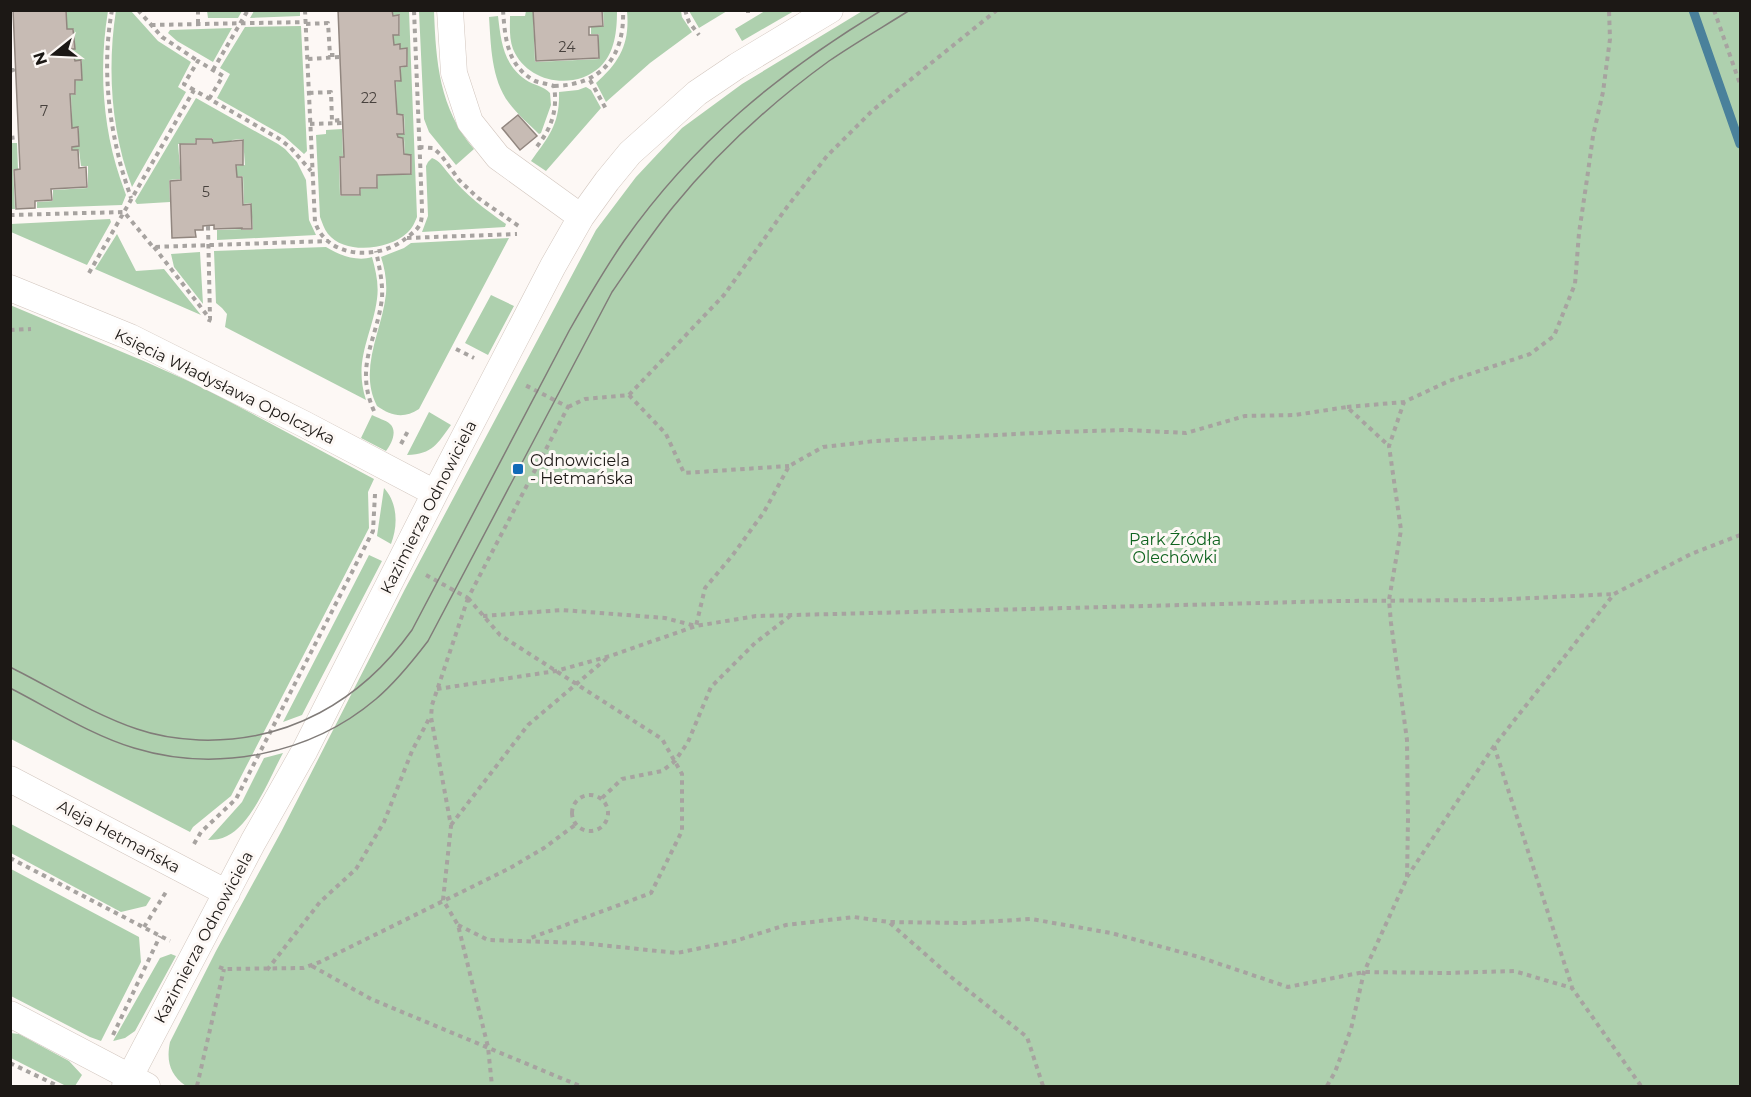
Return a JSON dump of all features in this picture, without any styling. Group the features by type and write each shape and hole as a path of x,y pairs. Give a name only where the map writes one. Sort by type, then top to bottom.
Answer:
{"street":[{"path":"450,10 454,73 470,122 498,157 581,217"},
{"name":"Kazimierza Odnowiciela","path":"134,1083 194,954 305,750 498,371 581,217 630,153 690,99 737,66 830,10"},
{"name":"Księcia Władysława Opolczyka","path":"10,288 130,337 435,493"},
{"name":"Aleja Hetmańska","path":"10,779 227,892"},
{"path":"10,1014 100,1061 134,1083"}],"path":[{"path":"112,10 107,55 112,129 131,199"},
{"path":"138,10 162,37 223,76 209,99"},
{"path":"198,10 198,24"},
{"path":"213,70 248,10"},
{"path":"305,10 315,222 318,231 335,247 365,253 399,244 420,226 422,208 414,10"},
{"path":"503,10 505,37 511,56 522,71 536,81 554,86 590,80 600,73 616,51 621,35 623,10"},
{"path":"685,10 689,22 699,35"},
{"path":"492,1086 488,1047 458,925 443,900 451,826 431,717 432,705 468,598 568,407 585,399 629,396 724,295 827,156 873,110 997,10"},
{"path":"629,396 666,434 684,472 789,466 823,447 875,441 1127,430 1186,433 1245,416 1295,415 1404,402 1449,381 1530,354 1554,336 1575,284 1579,233 1610,39 1609,10"},
{"path":"1714,10 1740,84"},
{"path":"151,25 328,23 330,56 337,55 338,57 308,59"},
{"path":"198,60 184,84 278,138 297,154 312,172"},
{"path":"590,80 606,110"},
{"path":"515,170 542,141 550,125 555,109 554,86"},
{"path":"89,273 194,90"},
{"path":"309,93 331,92 332,121 340,120 342,123 310,124"},
{"path":"10,138 19,137"},
{"path":"419,147 433,148 472,192 520,227"},
{"path":"10,215 124,212"},
{"path":"124,212 210,319"},
{"path":"208,226 210,319 208,324"},
{"path":"407,237 517,234"},
{"path":"153,247 329,241"},
{"path":"374,411 368,395 366,362 382,295 376,251"},
{"path":"456,349 568,407"},
{"path":"1404,402 1389,446 1401,530 1389,600 1390,623 1407,740 1407,878"},
{"path":"1347,407 1389,446"},
{"path":"144,927 201,832 237,799 373,531 375,493 409,429"},
{"path":"696,626 705,588 764,512 789,466"},
{"path":"1327,1086 1335,1072 1351,1029 1364,972 1407,878 1494,746 1614,594 1691,554 1740,535"},
{"path":"367,543 468,598 500,635 662,739 682,774 682,831 651,893 525,940"},
{"path":"437,689 556,671 610,656 696,626 756,616 1389,600 1491,600 1614,594"},
{"path":"483,616 562,610 665,618 696,626"},
{"path":"602,798 622,779 662,771 675,761 688,742 711,687 755,643 791,615"},
{"path":"451,826 528,725 610,656"},
{"path":"267,969 320,902 356,869 384,822 412,751 431,717"},
{"path":"1494,746 1572,988 1641,1086"},
{"path":"592,794 602,798 608,807 608,817 603,826 596,830 581,830 575,825 571,814 573,803 581,796 592,794"},
{"path":"10,858 224,969 303,968 510,868 544,848 575,825"},
{"path":"458,925 488,940 581,943 677,953 735,941 786,925 854,917 889,922 964,923 1030,919 1111,933 1199,957 1288,987 1364,972 1447,974 1514,972 1572,988"},
{"path":"889,922 951,977 1027,1036 1043,1086"},
{"path":"100,1061 160,936"},
{"path":"311,966 371,999 579,1086"},
{"path":"197,1086 224,969"},
{"path":"10,1063 58,1086"}],"green space":[{"path":"116,10 131,11 158,41 191,62 178,87 186,92 132,187 119,144 113,100 112,55"},
{"path":"207,10 242,11 238,18 208,18"},
{"name":"Park Źródła Olechówki","path":"864,10 1740,11 1740,1086 186,1086 176,1077 170,1067 170,1042 216,951 281,832 405,589 596,230 636,177 682,128 742,84"},
{"path":"66,11 108,11 104,52 104,95 109,137 126,195 122,205 37,208 37,202 53,201 53,190 88,188 88,166 81,166 79,150 73,150 73,147 79,146 79,127 72,127 71,95 76,94 75,81 82,80 82,60 68,57 68,49 75,49 74,29 67,29"},
{"path":"254,11 300,11 300,16 250,18"},
{"path":"393,11 409,11 417,217 410,230 399,239 379,246 356,247 336,241 327,232 320,217 316,135 326,134 326,130 342,129 343,156 339,157 340,196 360,196 361,189 377,189 378,175 412,174 412,155 405,154 404,138 398,137 398,134 405,134 404,115 397,114 396,82 401,81 401,68 408,66 407,48 400,48 400,44 394,44 393,35 400,35 400,15 393,15"},
{"path":"419,11 434,11 438,66 446,101 462,133 474,149 456,165 429,132 424,119"},
{"path":"526,11 533,11 535,62 599,59 599,34 591,34 591,27 604,26 603,11 617,11 614,41 605,61 589,75 565,81 540,76 520,61 513,49 510,37 510,16 525,16"},
{"path":"627,11 681,11 682,17 692,32 650,63 606,102 596,83 622,51 627,33"},
{"path":"689,11 727,11 699,28"},
{"path":"765,11 794,11 742,41 735,29"},
{"path":"498,16 504,51 512,67 526,80 550,93 551,105 539,134 512,107 503,94 495,73 489,17"},
{"path":"301,26 307,151 304,154 284,136 217,98 230,74 220,68 245,27"},
{"path":"232,28 213,62 177,41 168,33 170,30"},
{"path":"586,87 591,90 601,108 546,171 531,161 552,129 558,113 559,92"},
{"path":"196,98 278,144 297,162 306,180 309,220 316,235 217,240 217,230 253,230 251,203 244,204 243,176 237,176 237,166 245,165 243,139 213,142 213,138 195,139 195,143 178,144 181,179 169,180 170,202 137,204 135,201"},
{"path":"10,143 17,143 18,169 13,169 15,209 11,209"},
{"path":"432,158 441,164 469,195 506,224 505,227 422,232 428,216 426,166"},
{"path":"110,219 111,222 87,265 11,232 11,224"},
{"path":"117,234 136,271 164,269 201,315 95,269"},
{"path":"509,238 419,409 398,415 377,406 372,392 370,364 386,294 381,257 411,243"},
{"path":"326,247 348,257 360,259 372,257 376,273 377,299 362,360 366,400 225,327 227,314 216,303 214,251"},
{"path":"200,252 203,304 174,267 171,254"},
{"path":"491,295 514,306 488,355 465,343"},
{"path":"10,305 204,388 374,479 368,492 369,528 231,796 190,832 11,739"},
{"path":"429,412 451,425 434,447 423,453 407,455"},
{"path":"372,415 386,421 392,427 393,438 386,451 361,438"},
{"path":"384,488 392,501 396,522 391,544 377,536"},
{"path":"369,555 382,561 302,715 283,722"},
{"path":"283,753 259,799 244,821 227,836 208,840 242,802 264,758"},
{"path":"10,824 151,898 146,906 121,912 11,853"},
{"path":"11,869 139,937 141,962 101,1041 11,996"},
{"path":"171,954 176,956 135,1031 125,1038 113,1041 160,958"},
{"path":"10,1033 19,1034 69,1061 82,1075 75,1086 66,1086 11,1058"}],"building":[{"path":"13,10 66,10 67,29 73,29 75,49 67,49 68,57 74,57 75,61 81,60 82,80 75,80 75,94 70,94 72,128 78,127 79,146 72,147 72,150 78,150 79,168 86,167 87,187 51,189 52,200 35,201 35,208 16,209 14,170 20,169"},
{"path":"338,10 392,10 393,16 399,15 399,35 393,35 394,45 400,44 400,49 407,48 407,66 400,67 401,81 395,81 397,114 403,115 404,134 397,134 398,137 403,138 404,154 411,155 411,174 377,175 377,188 360,188 360,195 341,195 340,157 344,157"},
{"path":"533,10 602,10 603,26 589,27 589,35 598,35 599,58 536,61"},
{"path":"518,115 537,136 520,150 502,128"},
{"path":"196,139 212,139 213,143 243,140 243,165 236,165 237,177 242,177 243,205 251,204 252,229 214,229 214,225 203,226 203,230 195,230 196,237 172,238 170,181 181,180 180,144 196,144"}],"waterway":[{"path":"1693,10 1740,144"}],"tram line":[{"path":"10,667 121,723 152,734 184,739 232,739 263,734 320,713 346,697 370,678 412,630 569,331 609,263 651,205 709,141 773,84 808,58 882,10"},
{"path":"10,688 118,743 165,755 197,759 261,754 292,746 322,734 350,718 376,699 404,672 428,641 612,292 665,217 727,148 786,94 829,61 910,10"}],"place":[{"name":"Odnowiciela - Hetmańska","path":"518,469"}]}
